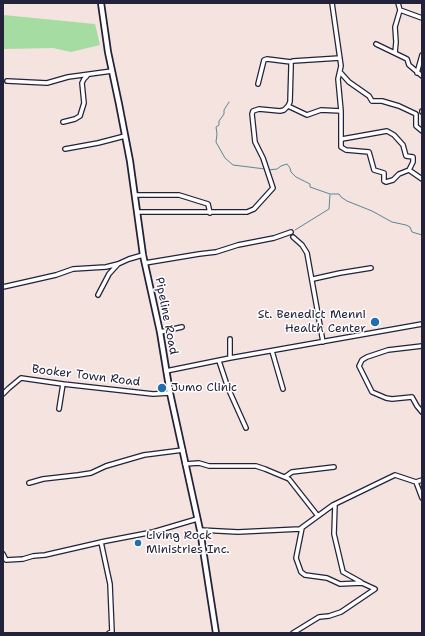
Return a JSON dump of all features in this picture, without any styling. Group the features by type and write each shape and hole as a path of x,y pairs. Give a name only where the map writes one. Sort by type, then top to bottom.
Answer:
{"street":[{"name":"Pipeline Road","path":"101,3 108,52 135,195 143,255 160,332 170,393 198,519 216,633"},
{"path":"332,3 342,66 338,79 338,89 342,111 341,147 343,150 369,152 374,170 384,173 384,181 386,182 393,180 399,174 409,170 413,162 414,157 406,156 404,145 394,135 387,131 342,139"},
{"path":"395,52 396,42 394,27 400,10 398,3"},
{"path":"400,10 422,18"},
{"path":"376,44 395,52 406,59 409,65 422,76"},
{"path":"417,73 422,55"},
{"path":"258,84 264,60 267,59 291,62 296,60 340,58"},
{"path":"137,212 210,213 247,212 254,209 273,188 266,166 255,142 252,114 253,111 256,110 280,111 284,110 288,106 290,102 291,62"},
{"path":"7,81 47,83 68,77 112,71"},
{"path":"340,72 349,82 369,96 372,101 399,106 416,114 416,126 422,131"},
{"path":"63,122 79,118 84,103 82,82 88,75"},
{"path":"288,106 307,114 320,110 342,111"},
{"path":"65,149 125,136"},
{"path":"409,170 422,178"},
{"path":"135,195 179,194 208,204 210,213"},
{"path":"145,263 216,252 238,245 274,238 291,232"},
{"path":"293,237 305,248 310,264 323,342"},
{"path":"3,287 56,275 73,269 106,267 143,255"},
{"path":"98,295 109,274 118,264"},
{"path":"313,279 371,268"},
{"path":"166,371 230,358 422,324"},
{"path":"160,332 182,327"},
{"path":"230,339 230,358"},
{"path":"422,346 388,350 367,357 362,360 359,366 372,392 392,399 412,397 422,412"},
{"path":"272,351 283,389"},
{"path":"219,361 228,388 246,428"},
{"name":"Booker Town Road","path":"3,394 5,389 21,378 149,393 170,393"},
{"path":"59,409 63,384"},
{"path":"30,483 44,479 78,476 144,455 182,450"},
{"path":"185,464 210,466 256,466 285,477 289,479 318,516"},
{"path":"285,477 292,472 334,467"},
{"path":"200,530 238,532 302,528 335,504 395,475 416,482 422,480"},
{"path":"416,482 422,498"},
{"path":"293,633 319,618 341,612 375,589 343,572 334,534 335,504"},
{"path":"3,554 6,560 24,559 32,556 45,555 153,532 198,519"},
{"path":"302,528 296,558 301,572 305,575 327,578 340,584 362,583"},
{"path":"294,529 300,534"},
{"path":"101,542 110,584 112,632 110,633"}],"green space":[{"path":"3,15 95,24 100,45 71,52 53,48 3,49"}],"waterway":[{"path":"229,102 219,121 219,125 216,127 216,142 225,158 233,165 265,169"},
{"path":"268,170 277,169 287,164 291,172 296,177 310,184 310,187 330,194 339,194 347,201 372,211 392,222 406,225 410,227 412,232 422,235"},
{"path":"295,230 329,209 330,195"}],"place":[{"name":"St. Benedict Menni Health Center","path":"375,322"},
{"name":"Jumo Clinic","path":"162,388"},
{"name":"Living Rock Ministries Inc.","path":"138,543"}]}
